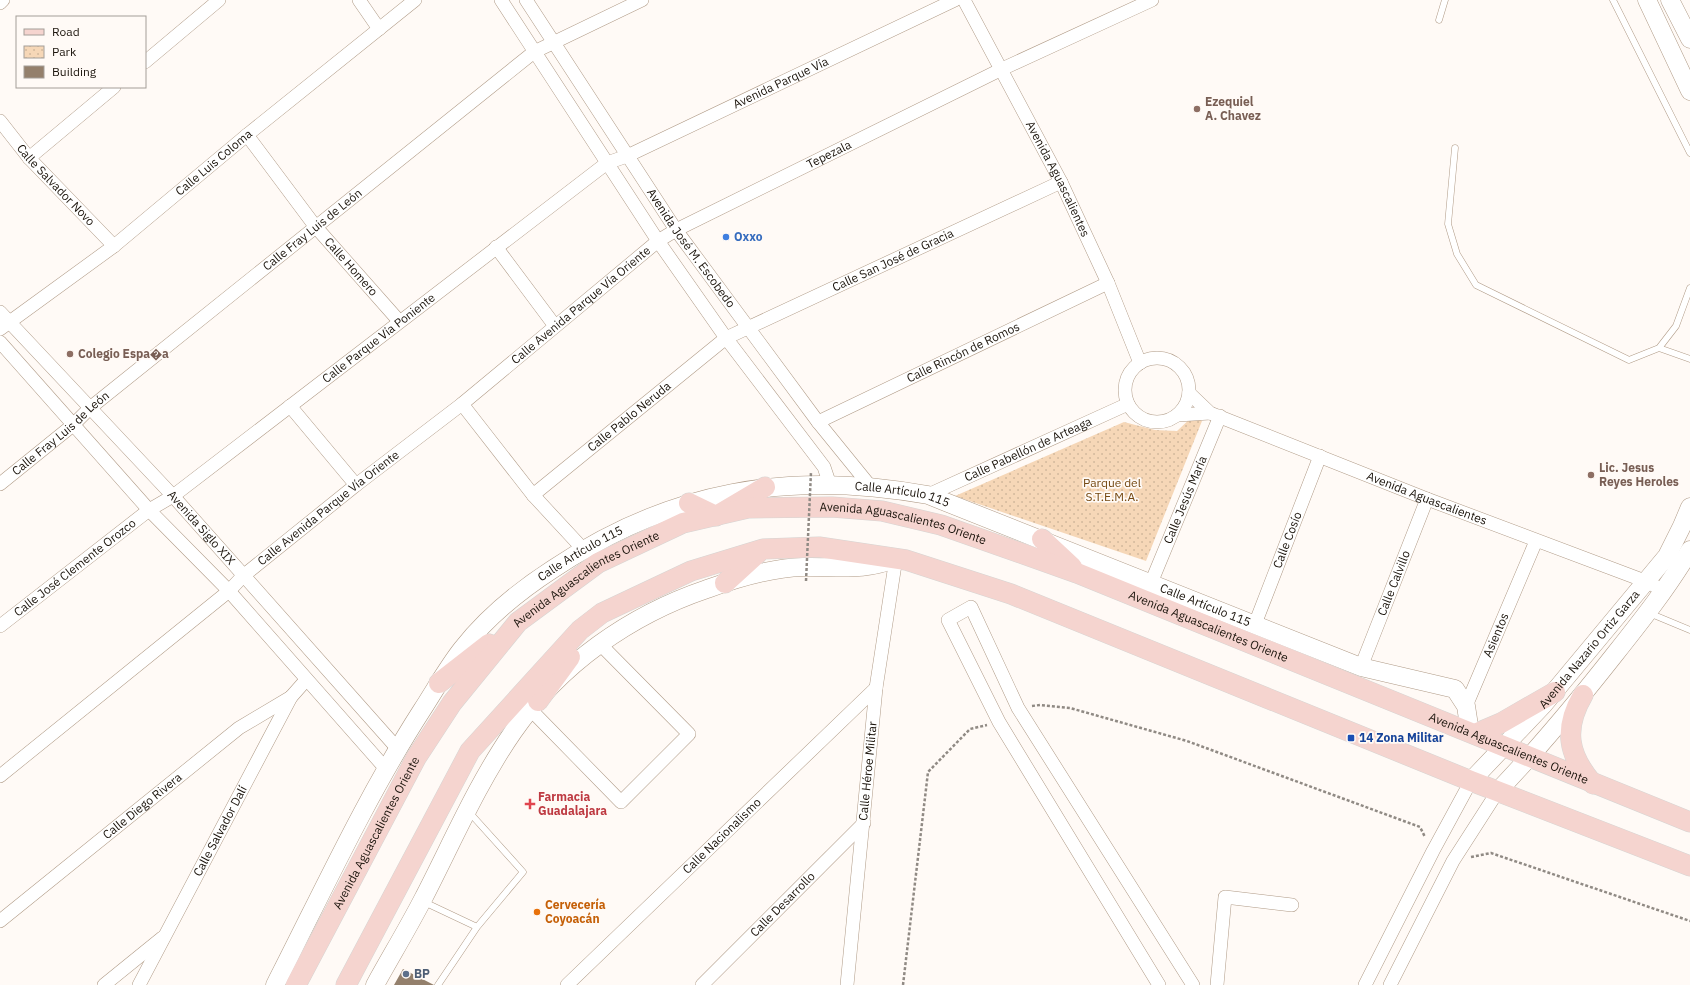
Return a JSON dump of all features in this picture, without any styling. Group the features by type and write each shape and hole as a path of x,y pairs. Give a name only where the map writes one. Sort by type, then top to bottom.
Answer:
{"main road":[{"path":"689,503 716,516 765,487"},
{"name":"Avenida Aguascalientes Oriente","path":"296,985 416,758 452,703 518,622 598,562 683,523 748,508 832,507 882,511 941,526 1077,572 1473,733 1593,784 1690,822"},
{"path":"1042,539 1077,572"},
{"path":"346,985 470,751 580,630 602,613 691,571 763,549 819,547 896,558 1010,594 1471,781 1690,866"},
{"path":"725,583 763,549"},
{"path":"535,706 602,613"},
{"path":"439,683 518,622"},
{"path":"1473,733 1501,723 1555,692"},
{"path":"1583,695 1573,714 1571,744 1576,762 1593,784"}],"street":[{"path":"0,4 3,0"},
{"path":"146,61 219,0"},
{"path":"359,0 379,30"},
{"name":"Calle Luis Coloma","path":"5,326 114,246 247,135 415,0"},
{"name":"Avenida José M. Escobedo","path":"501,0 658,242 726,338 824,467 830,484"},
{"name":"Avenida José M. Escobedo","path":"526,0 676,230 818,422 870,486"},
{"name":"Calle Fray Luis de León","path":"0,484 73,425 90,408 315,226 534,52 642,0"},
{"name":"Avenida Parque Vía","path":"607,163 627,156 955,0"},
{"name":"Avenida Aguascalientes","path":"964,0 1061,182 1108,283 1140,363"},
{"path":"1002,69 1152,0"},
{"path":"1647,0 1690,91"},
{"path":"1670,0 1690,39"},
{"name":"Tepezala","path":"658,242 676,230 1002,69"},
{"path":"29,158 113,88"},
{"name":"Calle Salvador Novo","path":"0,121 29,158 114,246"},
{"name":"Calle Homero","path":"247,135 315,226 399,322"},
{"name":"Calle Parque Vía Poniente","path":"149,510 173,496 607,163"},
{"name":"Calle San José de Gracia","path":"726,338 1061,182"},
{"name":"Calle Avenida Parque Vía Oriente","path":"0,776 229,591 243,576 356,485 462,404 658,242"},
{"path":"496,247 555,326"},
{"name":"Calle Rincón de Romos","path":"818,422 1108,283"},
{"name":"Avenida Siglo XIX","path":"0,312 5,326 90,408 173,496 397,748"},
{"name":"Calle Pablo Neruda","path":"534,495 726,338"},
{"name":"Avenida Siglo XIX","path":"0,342 149,510 229,591 386,769"},
{"path":"1156,358 1174,362 1186,376 1189,393 1185,405 1178,415 1170,420 1160,423 1150,422 1133,412 1125,395 1126,382 1133,369 1140,363 1156,358"},
{"name":"Avenida Aguascalientes","path":"1189,393 1215,415 1426,499 1645,581 1665,591"},
{"path":"462,404 534,495 582,549"},
{"name":"Calle Pabellón de Arteaga","path":"928,495 1128,404"},
{"path":"290,406 356,485"},
{"name":"Avenida Aguascalientes","path":"1178,415 1215,415"},
{"name":"Calle Jesús María","path":"1151,583 1215,415"},
{"name":"Calle Cosío","path":"1255,624 1320,456"},
{"name":"Calle Artículo 115","path":"397,748 462,650 490,618 527,587 582,549 664,510 689,503 734,492 765,487 830,484 870,486 928,495 1361,667 1455,689 1466,706"},
{"name":"Calle Calvillo","path":"1361,667 1426,499"},
{"name":"Avenida Nazario Ortiz Garza","path":"1471,781 1505,747 1555,692 1667,556 1690,507"},
{"name":"Calle José Clemente Orozco","path":"0,626 149,510"},
{"name":"Asientos","path":"1466,706 1536,540"},
{"name":"Avenida Nazario Ortiz Garza","path":"1498,791 1530,758 1583,695 1682,569 1690,550"},
{"path":"375,985 422,901 486,774 514,730 567,671 600,644 652,611 725,583 774,571 802,567 856,568 882,565 896,558"},
{"name":"Calle Héroe Militar","path":"847,985 876,688 896,558"},
{"path":"1159,985 999,722 948,620 971,607 1018,708 1193,985"},
{"path":"535,706 621,802 689,734 600,644"},
{"name":"Calle Salvador Dalí","path":"139,985 291,697 306,680"},
{"name":"Calle Nacionalismo","path":"567,985 876,688"},
{"name":"Calle Diego Rivera","path":"0,921 239,728 291,697"},
{"path":"1466,706 1473,733"},
{"path":"999,722 1018,708"},
{"name":"Avenida Aguascalientes Oriente","path":"275,985 397,748"},
{"path":"1365,985 1433,851 1471,781"},
{"path":"1390,985 1453,861 1498,791"},
{"name":"Calle Desarrollo","path":"702,985 864,823"},
{"path":"1218,985 1225,897 1292,905"},
{"path":"104,985 166,935"}],"lane":[{"path":"1439,20 1445,0"},
{"path":"1613,0 1690,152"},
{"path":"1455,148 1448,224 1457,254 1476,285 1628,360 1659,348 1676,326 1690,288"},
{"path":"1659,348 1690,359"},
{"path":"1648,612 1690,630"},
{"path":"438,985 477,928 523,872 467,811"},
{"path":"422,901 477,928"}],"path":[{"path":"806,581 811,472"},
{"path":"1018,708 1040,705 1070,708 1187,741 1420,827 1433,851"},
{"path":"902,985 928,772 970,729 999,722"},
{"path":"1453,861 1491,853 1690,921"}],"green space":[{"name":"Parque del S.T.E.M.A.","path":"1193,416 1202,421 1146,561 955,496 1124,422 1155,430 1177,431"}],"building":[{"name":"BP","path":"403,969 434,985 394,985"}],"place":[{"name":"Ezequiel A. Chavez","path":"1197,109"},
{"name":"Oxxo","path":"726,237"},
{"name":"Colegio Espa�a","path":"70,354"},
{"name":"Lic. Jesus Reyes Heroles","path":"1591,475"},
{"name":"14 Zona Militar","path":"1351,738"},
{"name":"Farmacia Guadalajara","path":"530,804"},
{"name":"Cervecería Coyoacán","path":"537,912"},
{"name":"BP","path":"406,974"}]}
